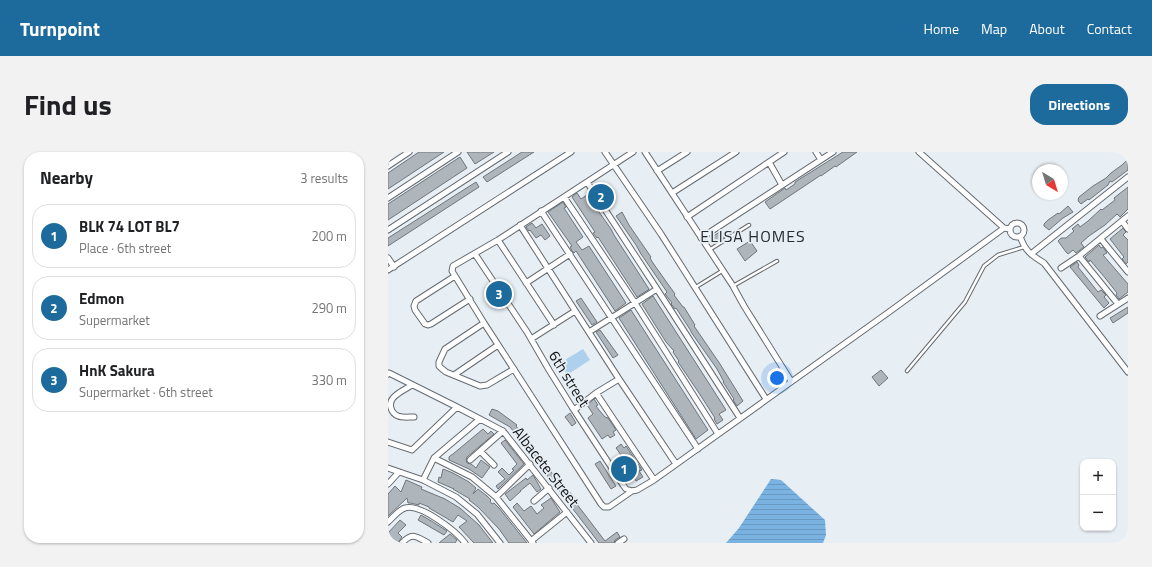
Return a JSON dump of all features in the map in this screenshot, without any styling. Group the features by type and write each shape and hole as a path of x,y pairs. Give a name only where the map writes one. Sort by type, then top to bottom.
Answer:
{"street":[{"path":"388,166 409,152"},
{"path":"388,198 458,152"},
{"path":"388,230 508,152"},
{"path":"388,270 571,152"},
{"path":"605,152 661,234 766,399"},
{"path":"634,152 498,240 453,266 452,271 498,345 604,507 609,507 632,491 637,490 654,480 1004,228"},
{"path":"645,152 723,270 792,381"},
{"path":"657,171 687,152"},
{"path":"672,194 736,152"},
{"path":"687,216 784,152"},
{"path":"816,152 822,160"},
{"path":"701,238 833,152"},
{"path":"919,152 1004,228 1010,229"},
{"path":"769,162 782,185"},
{"path":"1030,254 1128,177"},
{"path":"587,182 740,418"},
{"path":"564,197 635,303 718,434"},
{"path":"541,211 698,449"},
{"path":"1061,268 1101,239 1128,216"},
{"path":"1122,222 1128,229"},
{"path":"1010,229 1014,224 1021,224 1024,230 1020,236"},
{"path":"520,226 676,464"},
{"path":"1010,229 1012,235 1016,237 1020,236"},
{"path":"1020,236 1024,246 1030,254 1044,263 1128,372"},
{"path":"1101,239 1128,272"},
{"path":"498,240 554,325"},
{"name":"6th street","path":"475,254 626,489 632,491"},
{"path":"526,283 570,254"},
{"path":"1078,256 1118,304"},
{"path":"388,258 394,267"},
{"path":"455,276 416,300 414,306 415,310 425,324 428,325 470,299"},
{"path":"589,332 657,289"},
{"path":"1100,316 1128,298"},
{"path":"531,339 575,311"},
{"path":"484,323 445,349 439,362 439,366 446,372 480,386 487,385 514,369"},
{"path":"454,375 498,345"},
{"name":"Albacete Street","path":"388,374 389,373 457,406 503,431 591,543"},
{"path":"574,410 596,393 619,379"},
{"path":"412,385 392,399 390,408 398,416 414,417"},
{"path":"596,393 654,480"},
{"path":"388,442 412,450 457,406"},
{"path":"423,480 434,458 480,419"},
{"path":"470,460 503,431"},
{"path":"480,451 494,465"},
{"path":"434,458 472,477 496,497 532,542 568,512"},
{"path":"496,497 530,464"},
{"path":"388,468 423,480 456,497 477,514 500,543"},
{"path":"388,484 399,472"},
{"path":"534,501 549,488"},
{"path":"388,522 405,508 419,509 446,524 465,543"},
{"path":"402,543 407,538 412,536 416,536 428,543"},
{"path":"618,543 624,538"}],"lane":[{"path":"709,250 749,225"},
{"path":"907,371 965,302 984,266 998,255 1024,246"},
{"path":"733,286 777,261"},
{"path":"695,287 723,270"}],"shaded area":[{"path":"583,349 590,360 567,375 560,363"},
{"path":"771,479 781,480 825,520 826,535 823,543 726,543 739,528"}],"building":[{"path":"419,152 444,152 388,189 388,173"},
{"path":"467,152 494,152 475,164"},
{"path":"522,152 534,152 487,182 483,177"},
{"path":"843,152 857,152 770,209 765,202 785,188 786,190 795,184 795,182"},
{"path":"460,157 467,168 388,220 388,204"},
{"path":"1128,159 1128,170 1112,182 1110,181 1108,185 1089,200 1088,199 1081,204 1079,202 1079,197 1106,178"},
{"path":"476,182 479,187 388,246 388,238"},
{"path":"1128,187 1128,209 1120,217 1117,214 1105,225 1089,236 1081,243 1084,247 1076,253 1073,250 1068,254 1058,241 1061,238 1066,238 1074,231 1072,229 1078,224 1080,227 1101,209 1102,210 1115,200 1114,198"},
{"path":"607,189 611,195 605,199 601,193"},
{"path":"577,193 581,199 587,195 611,229 649,289 648,290 637,297 598,237 597,238 593,233 595,232 572,197"},
{"path":"563,202 566,207 564,208 583,237 576,242 582,250 589,246 626,303 615,311 576,251 574,253 572,251 570,247 572,246 548,212"},
{"path":"1068,206 1073,212 1049,230 1044,226 1048,220 1058,213 1059,214"},
{"path":"622,212 651,257 650,258 653,263 675,294 674,295 684,307 695,325 694,326 743,401 737,406 717,369 676,308 675,309 671,304 672,303 665,294 667,292 616,216"},
{"path":"532,223 536,228 542,224 550,236 545,240 541,235 536,238 526,227"},
{"path":"1123,228 1126,232 1123,235 1128,240 1128,262 1126,264 1122,259 1124,257 1110,239"},
{"path":"721,231 725,237 716,243 712,237"},
{"path":"750,241 757,251 745,261 737,249"},
{"path":"1099,245 1101,248 1103,247 1107,253 1103,255 1128,284 1128,292 1119,299 1116,295 1117,293 1106,279 1090,260 1089,262 1085,257"},
{"path":"1077,262 1079,265 1078,267 1098,292 1101,290 1106,295 1104,297 1109,303 1104,308 1070,267"},
{"path":"653,296 726,410 719,414 723,420 717,424 714,419 715,418 678,362 679,361 673,352 674,351 666,342 642,304"},
{"path":"581,298 597,322 592,325 576,301"},
{"path":"1128,307 1128,313 1113,323 1110,318"},
{"path":"631,310 708,430 696,439 619,318"},
{"path":"600,330 618,355 613,358 596,332"},
{"path":"881,370 888,378 879,386 872,377"},
{"path":"594,399 598,405 596,406 605,417 608,418 616,430 613,432 615,435 610,438 608,435 602,439 588,418 593,414 587,405"},
{"path":"492,409 498,411 517,425 516,426 552,473 576,499 574,501 605,541 617,532 620,537 615,540 614,543 599,543 510,427 489,415"},
{"path":"570,413 576,423 572,426 565,417"},
{"path":"483,429 488,434 491,431 494,434 467,457 466,460 467,463 476,468 481,460 490,467 482,478 469,469 449,460 449,457"},
{"path":"505,440 524,464 498,489 496,486 505,479 498,472 502,468 509,475 517,464 501,443"},
{"path":"621,444 624,448 626,446 642,470 639,471 643,477 636,481 632,474 627,478 619,466 626,462 616,448"},
{"path":"600,461 616,486 611,489 595,464"},
{"path":"443,469 469,482 476,488 473,494 478,489 487,496 491,500 490,501 492,504 494,503 499,508 527,543 509,543 499,529 478,507 469,500 470,499 454,489 438,482 439,477 441,478"},
{"path":"533,475 541,489 537,492 530,483 510,501 505,494 526,478 527,480"},
{"path":"406,480 460,508 479,525 493,543 474,543 459,527 467,521 458,515 453,522 429,507 419,503 419,505 408,503 407,498 388,516 388,494 395,486 401,492"},
{"path":"551,498 560,512 534,534 513,507 517,503 524,511 531,506 537,514 544,508 541,505"},
{"path":"421,515 447,531 444,535 418,520"},
{"path":"400,520 406,525 398,533 402,537 398,543 388,543 388,533"},
{"path":"450,534 457,540 455,543 439,543"}],"place":[{"name":"Edmon","path":"601,197"},
{"name":"HnK Sakura","path":"499,294"},
{"name":"BLK 74 LOT BL7","path":"624,469"}],"district":[{"name":"ELISA HOMES","path":"753,236"}]}
